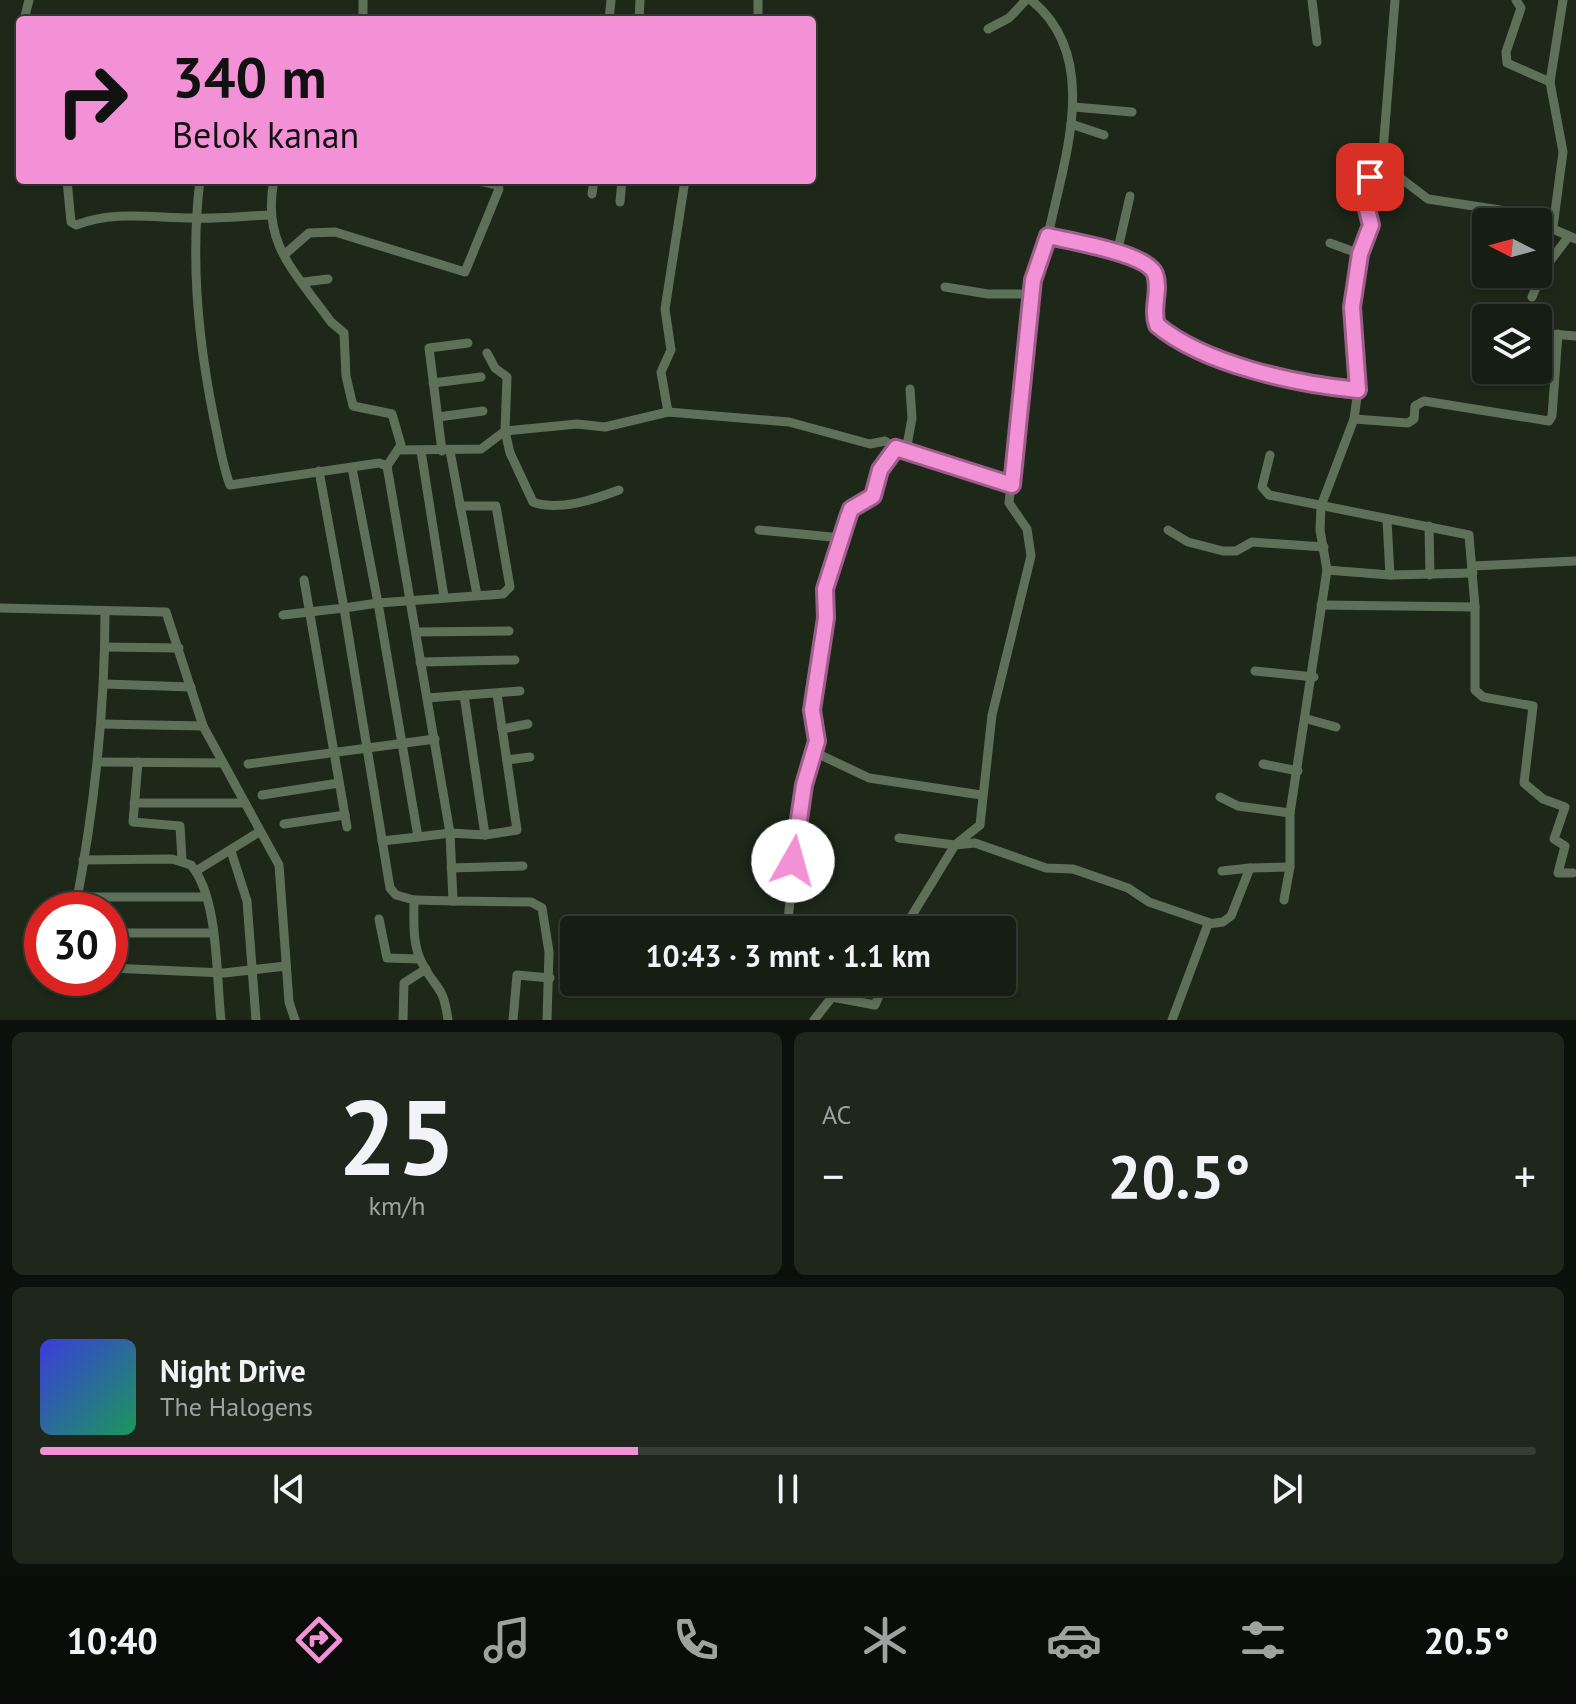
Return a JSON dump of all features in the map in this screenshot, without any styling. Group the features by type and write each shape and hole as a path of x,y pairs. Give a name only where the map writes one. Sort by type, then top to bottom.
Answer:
{"street":[{"path":"912,916 955,845 978,828 1000,677 1031,556 1027,529 1010,508 1032,294 1048,236 1074,107 1069,60 1050,18 1028,0 1009,18 988,29"},
{"path":"1312,0 1317,42"},
{"path":"1284,900 1290,867 1290,813 1314,677 1327,570 1321,506 1354,419 1358,390 1352,307 1360,254 1371,225 1365,192 1370,177 1382,164 1395,0"},
{"path":"1516,0 1521,8 1506,52 1507,63 1550,82"},
{"path":"1553,227 1563,152 1550,82 1563,0"},
{"path":"1074,107 1132,112"},
{"path":"1071,124 1104,135"},
{"path":"1382,164 1428,199 1505,210 1572,237 1544,269 1532,297"},
{"path":"67,184 71,222 76,225 95,218 136,215 195,218 269,215"},
{"path":"199,184 195,218 195,268 205,376 230,485 379,463 387,466"},
{"path":"273,184 269,215 274,237 331,322 344,333 346,376 353,406 392,414 401,450"},
{"path":"284,255 309,233 335,232 465,272 499,189 493,184"},
{"path":"592,194 593,184"},
{"path":"620,202 622,184"},
{"path":"668,412 661,372 671,350 665,309 684,184"},
{"path":"1117,253 1130,196"},
{"path":"1048,236 1117,253 1142,263 1154,273 1155,320 1174,336 1230,362 1315,386 1358,390"},
{"path":"1330,243 1360,254"},
{"path":"304,282 328,279"},
{"path":"945,287 988,294 1032,294"},
{"path":"1552,334 1576,336"},
{"path":"1354,419 1408,423 1414,419 1415,406 1424,401 1549,421 1558,334"},
{"path":"468,343 429,348 438,417 460,506 477,595"},
{"path":"487,353 495,368 507,377 505,431 510,453 533,502 541,505 580,502 619,490"},
{"path":"433,383 481,377"},
{"path":"788,916 798,822 812,751 817,741 812,710 826,618 825,589 851,509 873,496 880,470 901,450 912,418 910,389"},
{"path":"438,417 483,411"},
{"path":"401,450 446,451 486,447 505,431 577,424 605,427 668,412 789,422 870,444 885,441 901,450 1012,485"},
{"path":"387,466 401,450"},
{"path":"421,451 444,597"},
{"path":"1270,455 1262,487 1265,493 1469,535 1475,607 1475,690 1483,697 1533,706 1524,783 1543,799 1564,805 1554,839 1565,846 1558,872 1560,875 1573,873"},
{"path":"387,466 450,833 453,901"},
{"path":"352,468 418,837"},
{"path":"319,471 390,888 396,895 414,900 531,902 542,908 550,978 547,1020"},
{"path":"283,615 411,598 503,594 510,587 496,506 460,506"},
{"path":"1387,520 1390,575"},
{"path":"1429,526 1430,575"},
{"path":"759,530 842,538"},
{"path":"1168,530 1188,542 1223,551 1236,551 1252,542 1324,547"},
{"path":"1327,570 1430,575 1576,561"},
{"path":"304,580 347,827"},
{"path":"1321,605 1475,607"},
{"path":"0,608 166,612 203,726 279,865 289,1002 295,1020"},
{"path":"78,892 99,762 105,684 105,612"},
{"path":"416,632 509,631"},
{"path":"105,647 179,648"},
{"path":"420,662 515,660"},
{"path":"1255,671 1314,677"},
{"path":"105,684 191,687"},
{"path":"427,698 520,691"},
{"path":"382,841 450,833 485,835 517,830 497,694"},
{"path":"464,695 485,835"},
{"path":"1307,719 1336,727"},
{"path":"102,724 203,726"},
{"path":"502,729 528,724"},
{"path":"248,764 334,750 435,739"},
{"path":"812,751 877,780 981,795"},
{"path":"507,760 530,757"},
{"path":"99,762 222,763"},
{"path":"138,762 133,822 180,826 182,860"},
{"path":"1263,764 1298,771"},
{"path":"262,795 339,783"},
{"path":"1220,797 1238,806 1290,813"},
{"path":"134,803 243,803"},
{"path":"284,824 345,815"},
{"path":"196,871 259,832"},
{"path":"899,838 955,845 975,843 1046,868 1073,869 1128,888 1149,902 1210,923 1223,922 1231,916 1250,868"},
{"path":"231,851 247,901 256,1020"},
{"path":"83,860 182,860 196,871 206,897 221,1020"},
{"path":"451,868 523,866"},
{"path":"1222,871 1290,867"},
{"path":"128,897 206,897"},
{"path":"414,900 415,940 420,959 441,987 448,1020"},
{"path":"379,919 387,958 420,959"},
{"path":"1172,1020 1210,923"},
{"path":"128,933 212,933"},
{"path":"128,969 216,972 286,966"},
{"path":"403,1020 404,983 426,969"},
{"path":"513,1020 517,975 550,978"},
{"path":"814,1020 832,997 875,1005 882,996"}],"route":[{"path":"793,861 804,785 817,741 812,710 826,618 825,589 851,509 873,496 880,470 896,448 1012,485 1033,280 1048,236 1127,256 1150,267 1156,279 1154,312 1157,325 1197,348 1218,358 1315,386 1358,390 1352,307 1360,254 1371,225 1364,198 1370,177"}]}
